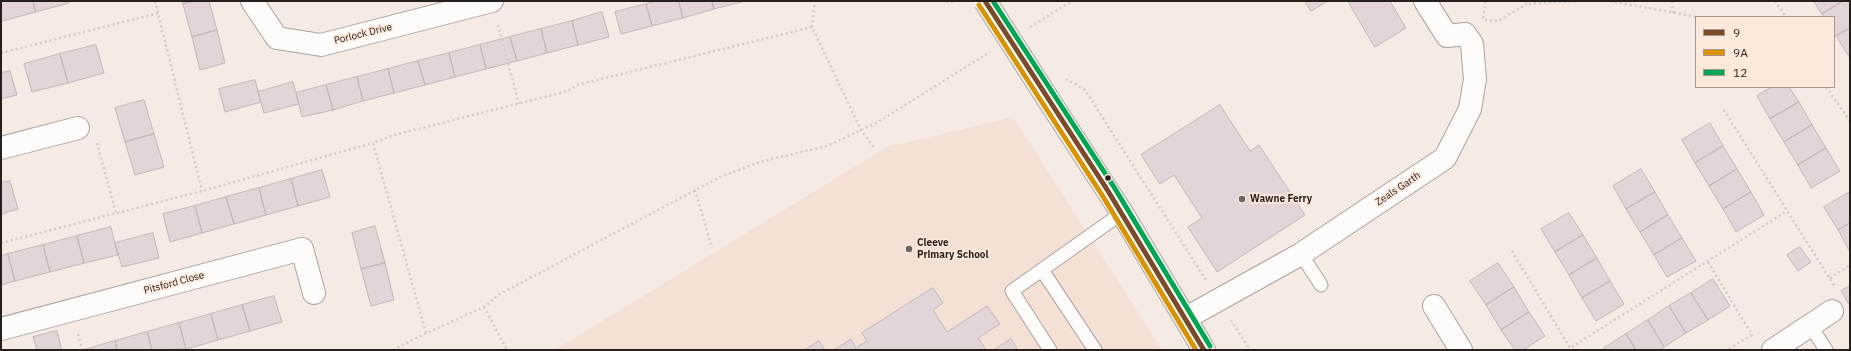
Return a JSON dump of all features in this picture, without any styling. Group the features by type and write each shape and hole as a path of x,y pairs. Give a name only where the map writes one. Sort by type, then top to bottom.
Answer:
{"street":[{"name":"Porlock Drive","path":"252,1 277,38 321,45 495,11"},
{"path":"985,1 1122,213 1204,350"},
{"name":"Zeals Garth","path":"1186,318 1300,254 1445,158 1470,109 1475,79 1472,44 1465,34 1448,36 1425,1"},
{"path":"1,148 78,128"},
{"name":"Pitsford Close","path":"1,329 302,249 314,293"},
{"path":"1772,350 1810,325 1835,301"},
{"path":"1434,306 1461,350"}],"lane":[{"path":"1050,350 1012,291 1122,213"},
{"path":"1300,254 1321,286"},
{"path":"1042,270 1095,350"},
{"path":"1810,325 1826,350"}],"path":[{"path":"155,1 202,191"},
{"path":"815,1 812,27 861,130 875,149"},
{"path":"947,1 949,3 953,1"},
{"path":"1025,30 1072,1"},
{"path":"1482,19 1498,21 1526,3 1579,1"},
{"path":"1610,1 1695,17"},
{"path":"1672,1 1673,13"},
{"path":"1775,1 1785,16"},
{"path":"495,11 519,104"},
{"path":"1,53 159,13"},
{"path":"1028,26 1032,32"},
{"path":"1,243 202,191 373,143 394,135 568,91 577,85 812,27"},
{"path":"393,350 426,333 484,307 498,295 720,177 763,161 827,146 878,122 992,51"},
{"path":"1060,76 1085,90 1220,300 1250,350"},
{"path":"1827,88 1850,120"},
{"path":"1724,110 1830,278 1835,301"},
{"path":"78,128 92,124 116,213"},
{"path":"373,143 426,333"},
{"path":"696,190 712,248"},
{"path":"1512,251 1570,348 1787,211"},
{"path":"1708,262 1752,335 1727,350"},
{"path":"1830,278 1850,265"},
{"path":"484,307 507,350"}],"shaded area":[{"name":"Cleeve Primary School","path":"1013,117 1162,350 555,350 887,147"}],"building":[{"path":"1,1 33,1 36,12 2,21"},
{"path":"33,1 69,1 69,3 36,12"},
{"path":"182,1 194,1 183,4"},
{"path":"194,1 209,1 217,30 192,37 183,4"},
{"path":"657,1 679,1 683,18 652,26 646,4"},
{"path":"679,1 712,1 714,9 683,18"},
{"path":"712,1 745,1 714,9"},
{"path":"1305,1 1328,1 1311,11"},
{"path":"1348,1 1390,1 1406,28 1375,47"},
{"path":"1814,1 1843,1 1822,14"},
{"path":"1843,1 1850,1 1850,28 1836,36 1835,16 1823,16 1822,14"},
{"path":"646,4 652,26 621,34 615,12"},
{"path":"602,12 609,37 578,45 572,21"},
{"path":"572,21 578,45 547,53 541,29"},
{"path":"1850,28 1850,58 1836,36"},
{"path":"541,29 547,53 517,61 510,37"},
{"path":"217,30 225,63 200,70 192,37"},
{"path":"510,37 517,61 486,69 480,45"},
{"path":"96,45 104,73 68,83 60,54"},
{"path":"480,45 486,69 455,77 449,53"},
{"path":"449,53 455,77 425,85 418,61"},
{"path":"60,54 68,83 32,92 24,64"},
{"path":"418,61 425,85 394,93 388,69"},
{"path":"388,69 394,93 363,101 357,77"},
{"path":"10,71 17,95 1,99 1,73"},
{"path":"357,77 363,101 333,110 326,85"},
{"path":"255,80 261,102 225,112 219,89"},
{"path":"293,82 299,104 264,113 258,92"},
{"path":"326,85 333,110 302,117 296,93"},
{"path":"1770,88 1790,88 1799,102 1770,119 1757,96"},
{"path":"144,100 154,134 125,142 115,108"},
{"path":"1799,102 1812,125 1784,142 1770,119"},
{"name":"Wawne Ferry","path":"1220,105 1250,151 1259,145 1305,215 1217,272 1188,227 1202,218 1174,175 1160,184 1141,155"},
{"path":"1710,123 1723,146 1695,163 1682,140"},
{"path":"1812,125 1826,148 1798,165 1784,142"},
{"path":"154,134 164,167 135,175 125,142"},
{"path":"1723,146 1737,169 1709,186 1695,163"},
{"path":"1826,148 1840,171 1811,188 1798,165"},
{"path":"1641,169 1655,192 1626,209 1613,186"},
{"path":"1737,169 1751,192 1723,209 1709,186"},
{"path":"322,170 330,197 298,206 291,179"},
{"path":"291,179 298,206 266,215 259,188"},
{"path":"10,181 18,209 1,214 1,183"},
{"path":"259,188 266,215 234,224 226,197"},
{"path":"1655,192 1668,215 1640,232 1626,209"},
{"path":"1751,192 1764,215 1736,232 1723,209"},
{"path":"1850,192 1850,223 1838,230 1824,207"},
{"path":"226,197 234,224 202,233 195,206"},
{"path":"195,206 202,233 170,242 163,214"},
{"path":"1569,213 1583,235 1555,252 1541,229"},
{"path":"1668,215 1682,238 1654,255 1640,232"},
{"path":"1850,223 1850,252 1838,230"},
{"path":"375,226 385,263 361,269 352,233"},
{"path":"111,227 118,255 84,263 77,236"},
{"path":"153,233 159,258 122,267 115,243"},
{"path":"1583,235 1597,258 1569,275 1555,252"},
{"path":"77,236 84,263 50,272 43,245"},
{"path":"1682,238 1696,261 1667,277 1654,255"},
{"path":"43,245 50,272 15,281 8,254"},
{"path":"1800,247 1811,262 1798,271 1787,255"},
{"path":"8,254 15,281 1,285 1,256"},
{"path":"1597,258 1610,281 1582,298 1569,275"},
{"path":"385,263 394,300 371,306 361,269"},
{"path":"1498,263 1514,287 1486,305 1470,281"},
{"path":"1713,279 1730,306 1708,320 1691,293"},
{"path":"1610,281 1624,304 1596,321 1582,298"},
{"path":"1850,286 1850,306 1841,291"},
{"path":"1514,287 1529,312 1501,330 1486,305"},
{"path":"933,288 943,303 933,310 947,332 987,306 1000,324 978,338 986,350 834,350 851,339 856,348 867,341 862,333"},
{"path":"1691,293 1708,320 1686,333 1669,306"},
{"path":"274,296 282,322 250,331 242,305"},
{"path":"242,305 250,331 218,340 211,314"},
{"path":"1669,306 1686,333 1664,347 1648,320"},
{"path":"1529,312 1545,336 1523,350 1515,350 1501,330"},
{"path":"211,314 218,340 186,349 179,323"},
{"path":"1648,320 1664,347 1659,350 1636,350 1626,334"},
{"path":"179,323 186,349 152,350 147,332"},
{"path":"57,331 62,350 37,350 33,337"},
{"path":"147,332 152,350 117,350 115,341"},
{"path":"1626,334 1636,350 1606,350 1604,348"},
{"path":"1011,339 1017,348 1013,350 994,350"},
{"path":"115,341 117,350 83,350"},
{"path":"819,341 825,350 805,350"}],"transit line":[{"name":"9","path":"985,1 1108,191 1204,350"},
{"name":"12","path":"993,1 1114,187 1210,346"},
{"name":"9A","path":"979,5 1102,195 1196,350"}],"place":[{"name":"Wawne Ferry","path":"1242,199"},
{"name":"Cleeve Primary School","path":"909,249"}]}
